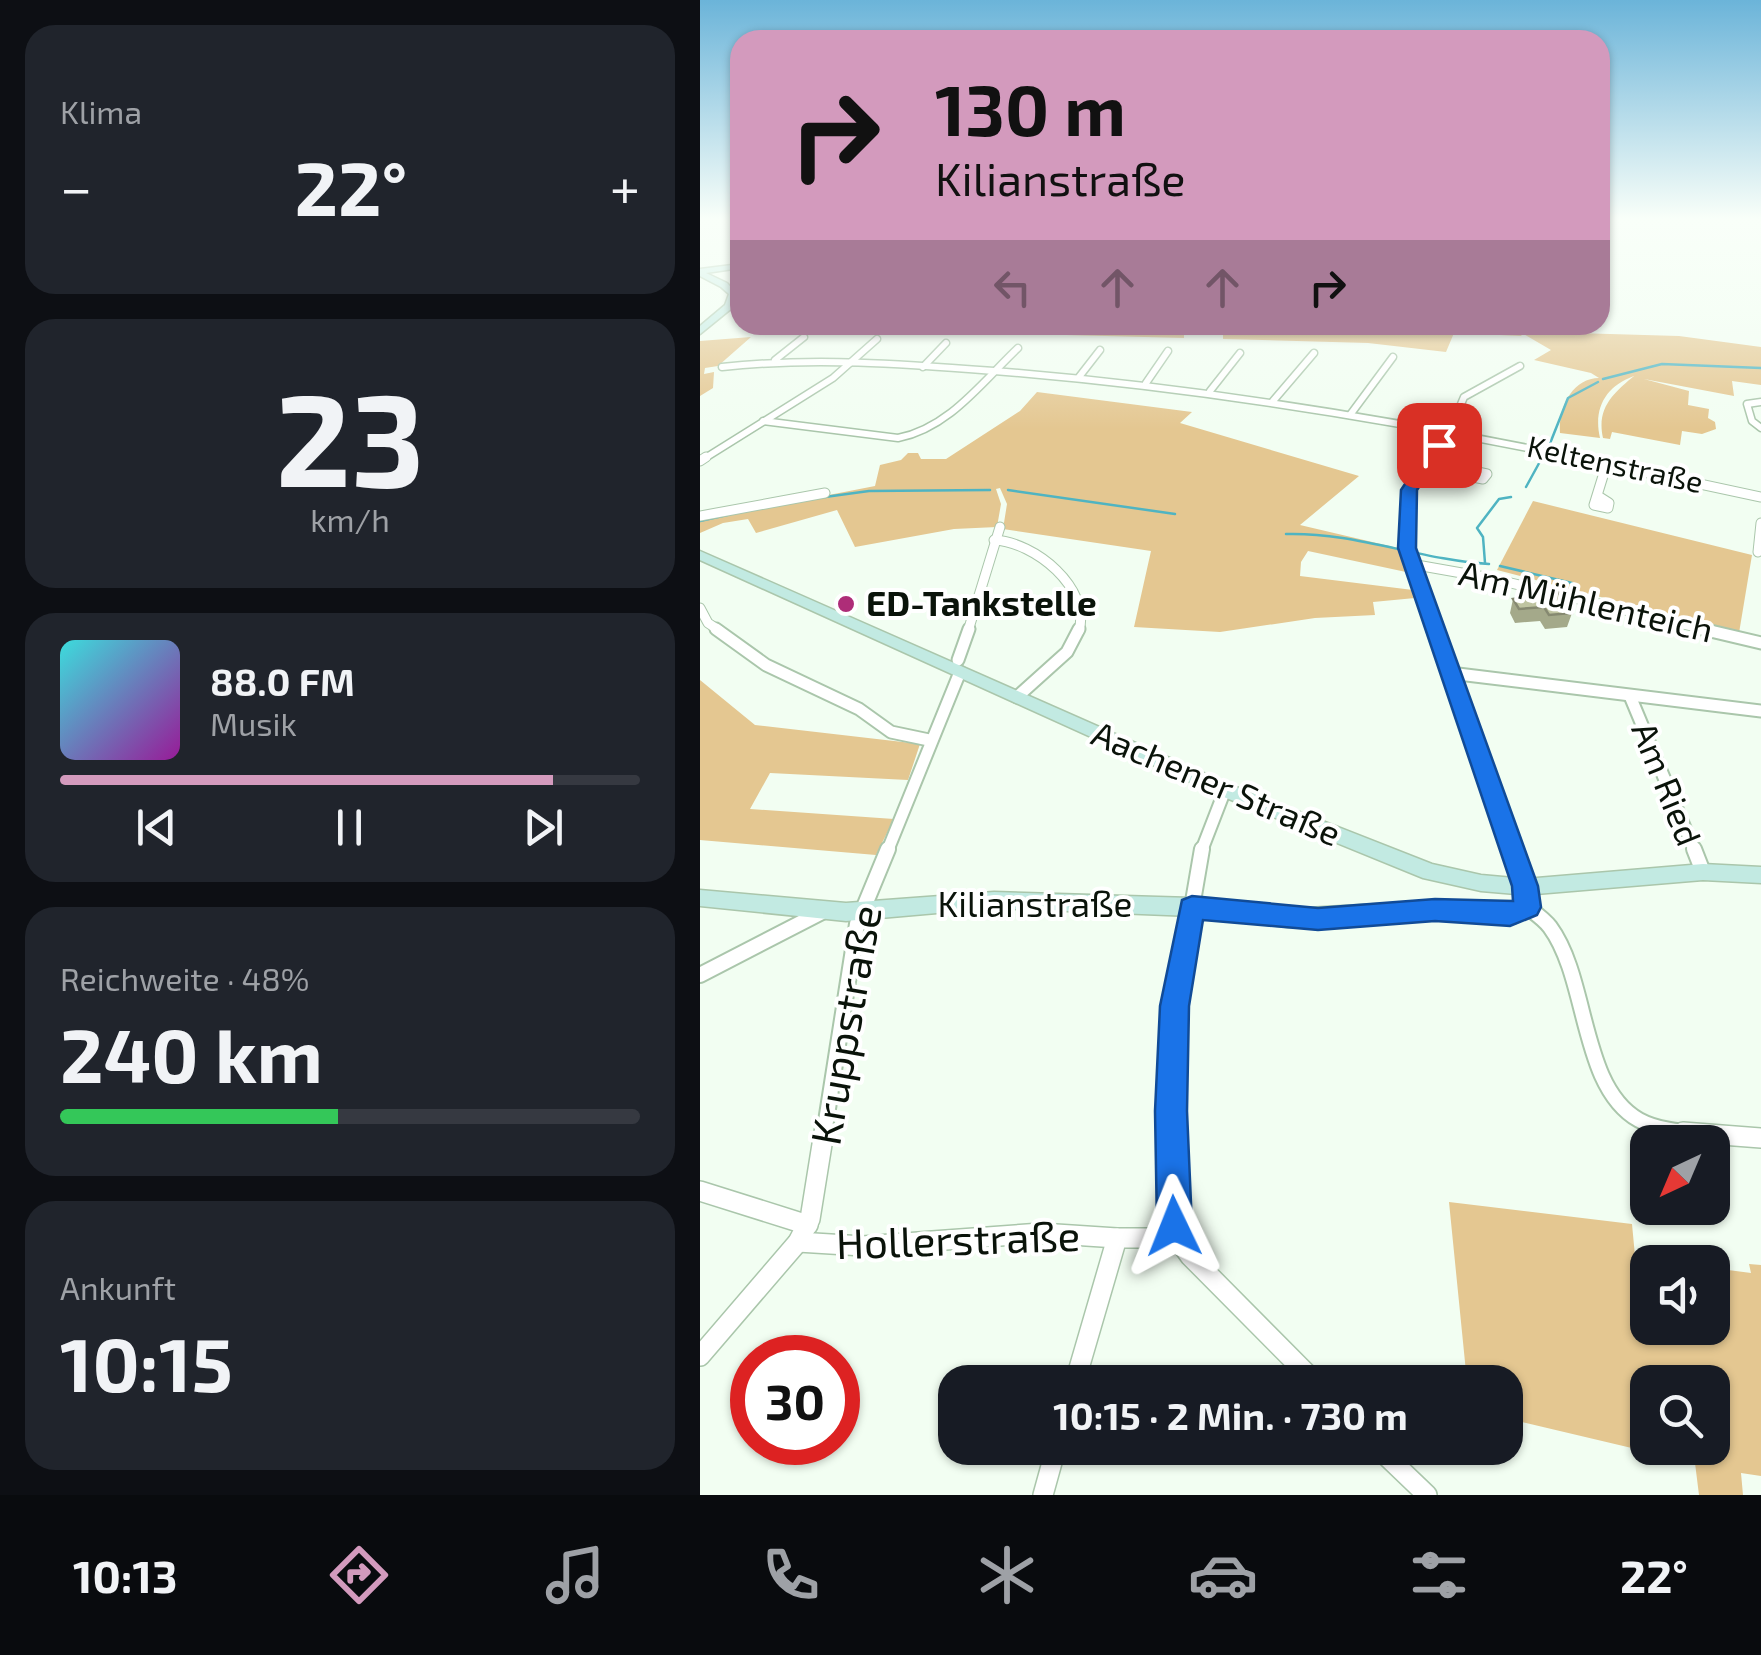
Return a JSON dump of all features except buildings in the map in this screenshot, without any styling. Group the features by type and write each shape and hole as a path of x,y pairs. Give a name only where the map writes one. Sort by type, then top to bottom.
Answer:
{"main road":[{"path":"700,331 730,302"},
{"name":"Aachener Straße","path":"700,555 959,666 1018,697 1226,790 1408,865 1526,897 1703,872 1761,875"},
{"name":"Kilianstraße","path":"700,898 861,911 994,900 1192,908 1318,919 1435,910 1510,915 1526,897"}],"street":[{"path":"775,360 804,337"},
{"path":"700,461 852,363 877,339"},
{"path":"923,367 946,342"},
{"path":"763,421 898,438 916,436 976,390 1018,348"},
{"path":"1079,376 1100,350"},
{"path":"1146,382 1168,351"},
{"path":"1210,391 1240,353"},
{"path":"1272,401 1314,354"},
{"path":"1350,414 1392,357"},
{"name":"Keltenstraße","path":"722,366 775,360 1146,382 1443,432 1464,432 1761,497"},
{"path":"1520,366 1474,388 1464,397 1451,428 1443,432 1443,439 1406,499 1409,557 1526,897 1565,958 1580,995 1604,1082 1622,1109 1652,1125 1761,1138"},
{"path":"1761,402 1747,404 1752,421 1761,428"},
{"path":"1428,460 1472,470"},
{"path":"1598,496 1607,463"},
{"path":"700,516 825,492"},
{"path":"1758,552 1761,523"},
{"name":"Kruppstraße","path":"700,1356 798,1242 808,1225 861,911 959,666 1000,527"},
{"path":"994,540 1008,540 1052,568 1080,596 1084,613 1075,642 1018,697"},
{"name":"Am Mühlenteich","path":"1409,557 1761,643"},
{"path":"700,608 714,629 743,644 766,665 831,694 891,732 929,740"},
{"path":"1450,673 1761,711"},
{"name":"Am Ried","path":"1630,696 1703,872"},
{"path":"1226,790 1208,826 1174,1006 1171,1111 1177,1238 1190,1256 1298,1365"},
{"path":"700,975 826,910"},
{"name":"Hollerstraße","path":"700,1191 808,1225"},
{"name":"Hollerstraße","path":"798,1242 863,1246 1041,1233 1177,1238"},
{"path":"1080,1365 1117,1238"},
{"path":"1042,1495 1051,1465"},
{"path":"1395,1465 1426,1495"}],"shaded area":[{"path":"1066,335 1184,335 1184,338"},
{"path":"1223,335 1453,335 1446,352 1368,343 1223,339"},
{"path":"1525,335 1679,336 1761,347 1761,385 1732,381 1734,396 1644,379 1689,391 1688,405 1709,409 1708,418 1715,422 1716,429 1702,434 1682,431 1680,445 1612,432 1610,439 1603,438 1605,409 1614,394 1634,376 1616,386 1604,400 1598,417 1600,438 1560,433 1569,396 1582,383 1599,378 1534,360 1551,350"},
{"path":"751,337 718,366 705,368 704,374 714,372 713,388 700,396 700,341"},
{"path":"1037,392 1192,412 1180,423 1359,476 1300,525 1402,549 1406,572 1308,551 1301,562 1300,576 1413,590 1415,598 1373,602 1375,615 1315,618 1220,632 1134,627 1151,551 1003,529 1007,504 1000,488 996,489 1001,504 997,527 954,529 855,547 837,510 756,533 748,519 723,523 700,533 700,520 875,486 880,465 901,460 908,453 918,453 921,459 946,459 1020,411"},
{"path":"1533,501 1752,555 1739,633 1497,570"},
{"path":"700,680 755,725 920,744 908,780 770,773 750,809 894,819 876,855 700,840"},
{"path":"1449,1202 1632,1225 1630,1345 1730,1345 1730,1270 1751,1273 1749,1264 1761,1265 1761,1476 1741,1473 1743,1495 1699,1495 1695,1465 1730,1465 1730,1365 1630,1365 1630,1448 1523,1422 1523,1365 1465,1365"}],"waterway":[{"path":"1603,379 1662,364 1761,368"},
{"path":"1549,446 1568,398 1598,382"},
{"path":"1526,487 1543,456"},
{"path":"825,497 869,491 990,490"},
{"path":"1008,490 1175,514"},
{"path":"1485,563 1483,537 1477,528 1499,499 1511,497"},
{"path":"700,521 727,515"},
{"path":"1286,534 1337,537 1489,564"},
{"path":"1500,566 1572,583"}],"place":[{"name":"ED-Tankstelle","path":"846,604"}],"route":[{"path":"1174,1226 1174,1006 1192,908 1318,919 1435,910 1510,915 1527,907 1525,886 1407,548 1406,499 1439,445"}]}
